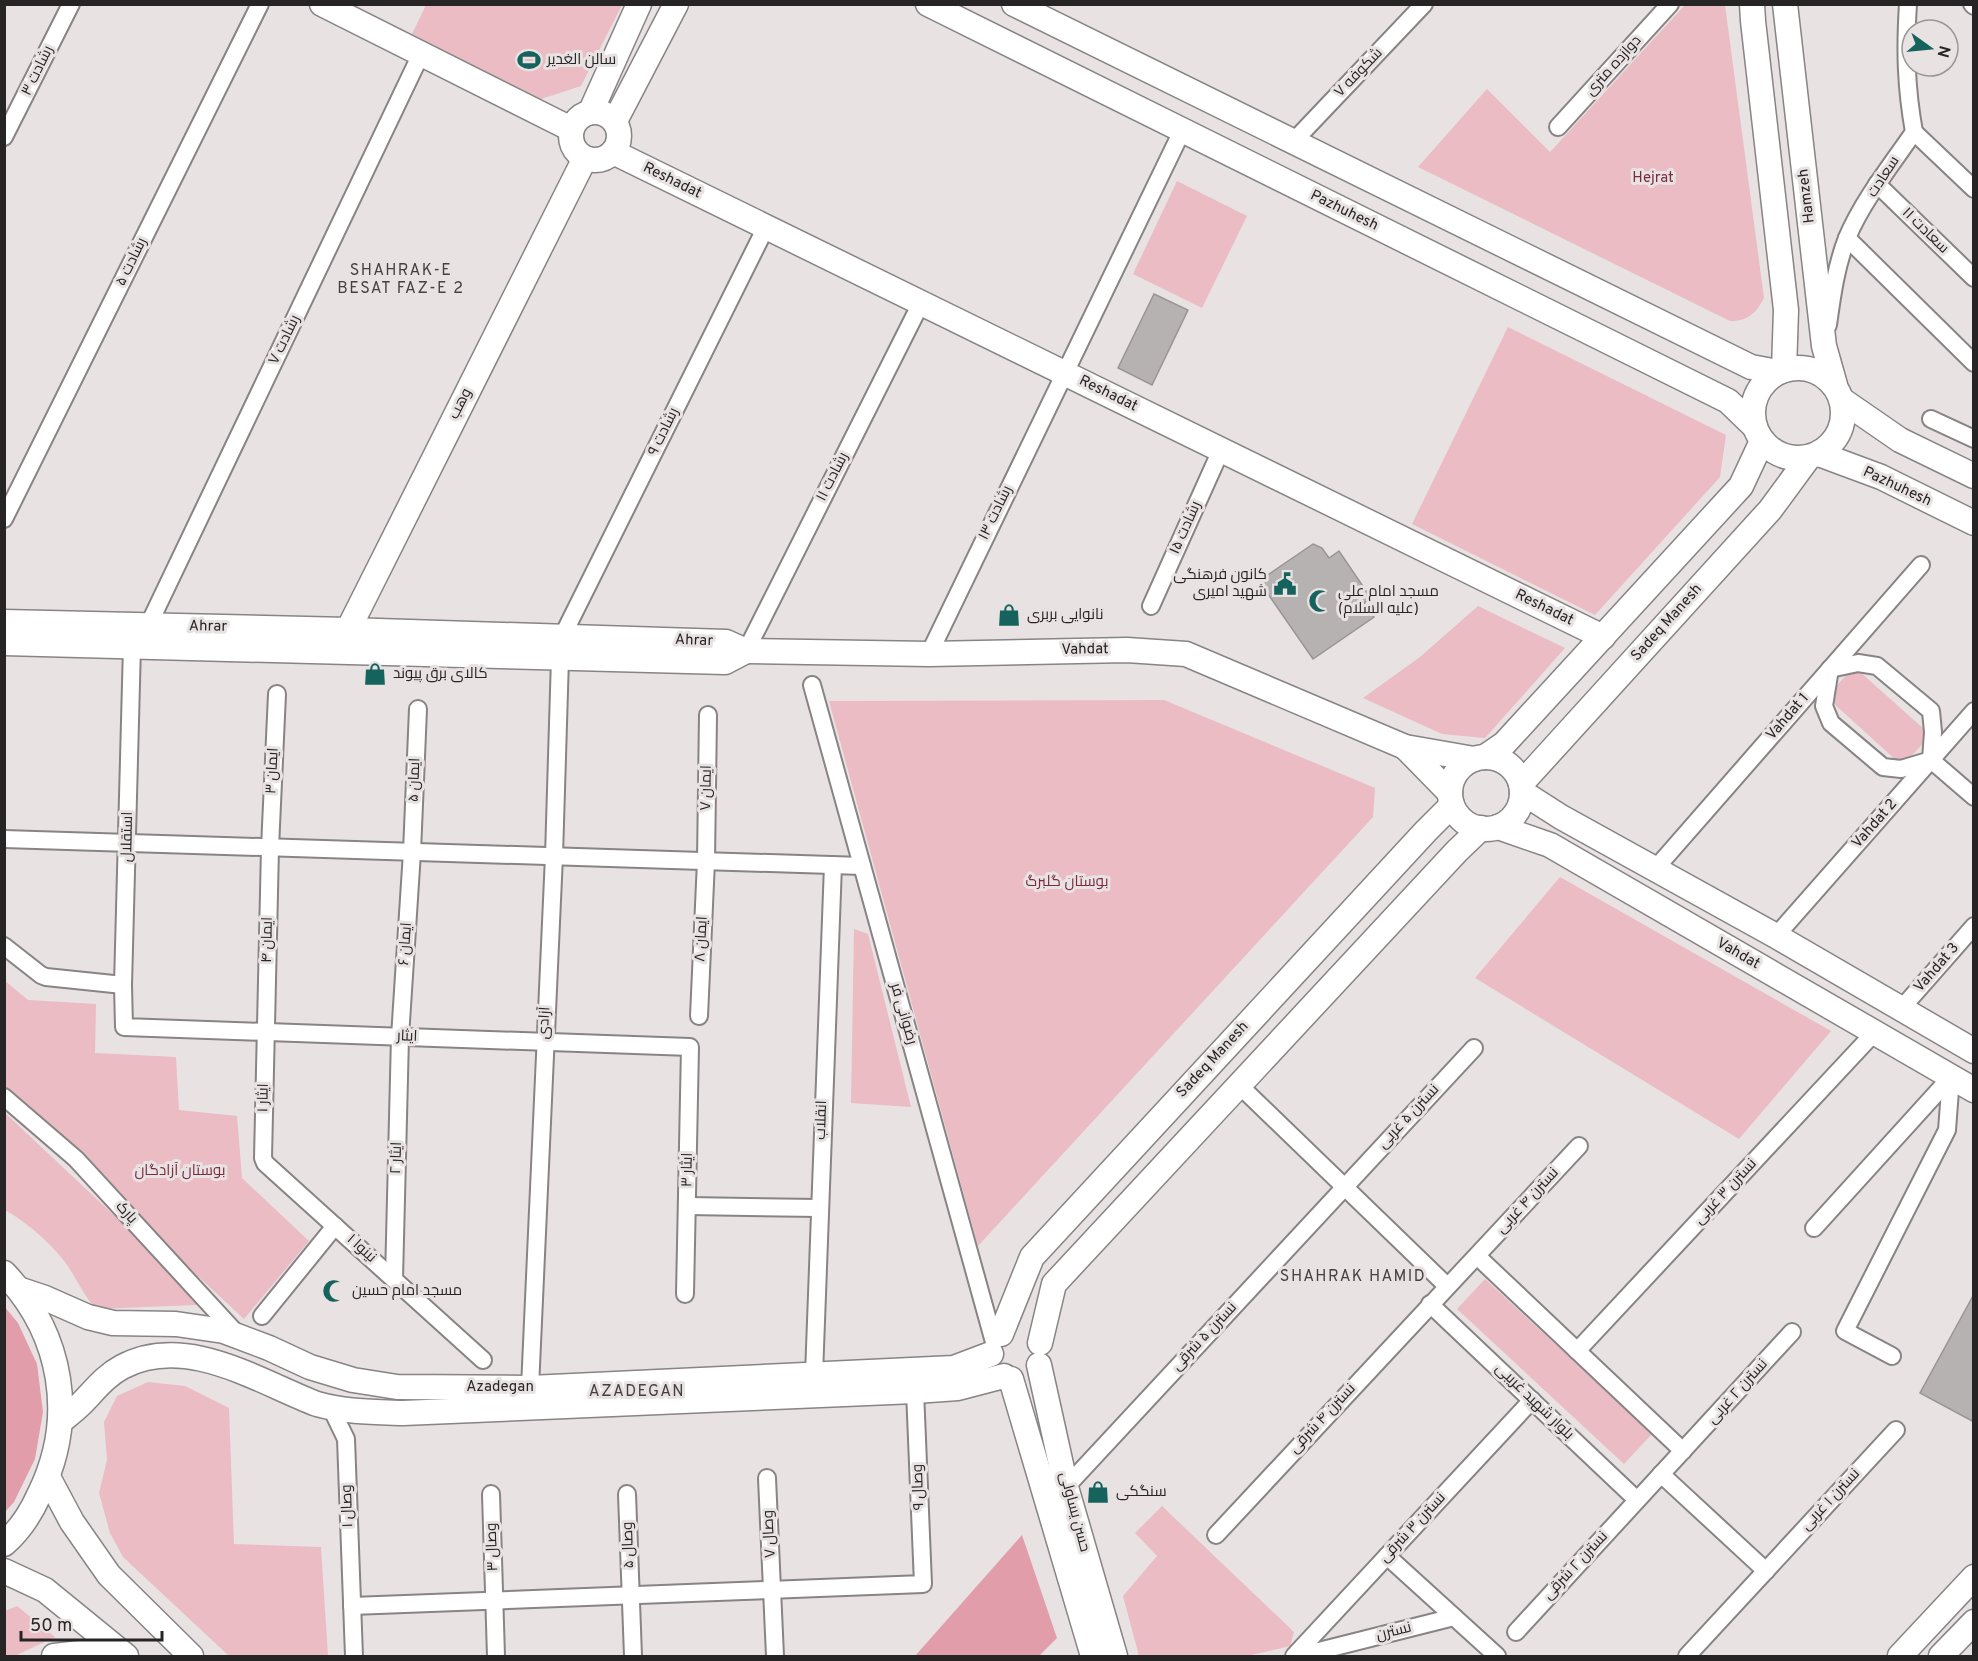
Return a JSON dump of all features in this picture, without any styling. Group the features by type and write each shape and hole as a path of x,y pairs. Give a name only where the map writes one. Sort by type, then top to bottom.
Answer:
{"street":[{"name":"رشادت ۳","path":"4,137 71,4"},
{"name":"رشادت ۵","path":"4,519 260,4"},
{"path":"322,4 571,129"},
{"path":"591,111 639,4"},
{"path":"615,121 676,4"},
{"name":"Pazhuhesh","path":"928,4 1728,401 1758,434"},
{"path":"1014,4 1751,367 1781,371"},
{"name":"شکوفه ۷","path":"1293,142 1424,4"},
{"name":"دوازده متری","path":"1558,127 1670,4"},
{"path":"1752,4 1786,310 1781,371"},
{"name":"Hamzeh","path":"1785,4 1824,346 1838,393"},
{"path":"1908,4 1905,50 1908,100 1914,132 1974,189"},
{"name":"رشادت ۷","path":"148,626 421,54"},
{"path":"591,111 604,113 615,121 619,137 613,152 600,160 585,158 571,143 571,129 578,117 591,111"},
{"name":"رشادت ۱۳","path":"929,654 1182,131"},
{"name":"سعادت","path":"1824,346 1834,281 1847,238 1877,184 1914,132"},
{"name":"Reshadat","path":"613,152 1603,637"},
{"name":"وهب","path":"348,641 585,158"},
{"name":"سعادت ۱۱","path":"1877,184 1974,278"},
{"name":"رشادت ۹","path":"561,647 766,227"},
{"path":"1847,238 1974,363"},
{"name":"رشادت ۱۱","path":"746,651 921,303"},
{"path":"1838,393 1844,416 1840,431 1832,444 1814,455 1788,458 1773,452 1758,434 1753,411 1756,395 1765,382 1781,371 1793,368 1809,369 1823,375 1838,393 1900,440 1974,476"},
{"path":"1932,419 1974,439"},
{"path":"1480,758 1497,759 1515,771 1521,788 1520,803 1508,822 1489,827 1465,822 1457,815 1451,799 1452,783 1457,772 1464,764 1504,744 1741,486 1758,434"},
{"name":"رشادت ۱۵","path":"1151,606 1221,450"},
{"name":"Pazhuhesh","path":"1814,455 1881,477 1974,523"},
{"name":"Sadeq Manesh","path":"1521,788 1770,510 1814,455"},
{"name":"Vahdat 1","path":"1656,868 1921,565"},
{"name":"Ahrar","path":"4,622 148,626 348,641 561,647 725,662 746,651"},
{"name":"Ahrar","path":"4,643 132,646 348,641"},
{"name":"استقلال","path":"124,1027 123,985 132,646"},
{"name":"آزادی","path":"530,1388 561,647"},
{"name":"Vahdat","path":"746,651 929,654 1127,650 1186,654 1405,747 1480,758"},
{"path":"1858,663 1877,666 1931,711 1933,732 1931,760 1900,769 1883,767 1831,723 1824,706 1830,669 1858,663"},
{"name":"رضوانی فر","path":"812,685 996,1343"},
{"name":"ایمان ۳","path":"270,848 277,694"},
{"name":"ایمان ۵","path":"412,852 418,709"},
{"name":"Vahdat 2","path":"1776,936 1974,711"},
{"name":"ایمان ۷","path":"706,861 708,715"},
{"name":"Vahdat","path":"1405,747 1451,799"},
{"path":"1931,760 1974,797"},
{"path":"1521,788 1561,817 1656,868 1974,1051"},
{"name":"Sadeq Manesh","path":"996,1343 1032,1257 1418,839 1451,799"},
{"path":"1040,1354 1036,1337 1023,1329 1008,1330 996,1343 994,1366 1007,1377 1019,1379 1035,1372 1040,1354 1054,1284 1239,1085 1489,827"},
{"name":"Vahdat","path":"1489,827 1550,845 1974,1090"},
{"path":"4,839 862,866"},
{"name":"ایمان ۴","path":"266,1032 270,848"},
{"name":"ایمان ۶","path":"400,1037 412,852"},
{"name":"ایمان ۸","path":"699,1016 706,861"},
{"name":"انقلاب","path":"814,1375 832,865"},
{"name":"Vahdat 3","path":"1901,1009 1974,926"},
{"path":"4,946 46,977 123,985"},
{"name":"ایثار","path":"124,1027 690,1047"},
{"name":"ایثار ۱","path":"265,1163 263,1158 266,1032"},
{"name":"نسترن ۳ غربی","path":"1577,1351 1874,1033"},
{"name":"ایثار ۲","path":"394,1279 400,1037"},
{"name":"ایثار ۳","path":"685,1294 690,1047"},
{"name":"نسترن ۵ غربی","path":"1344,1186 1474,1048"},
{"path":"1814,1228 1951,1077"},
{"path":"1892,1356 1845,1332 1947,1130 1951,1077"},
{"path":"1239,1085 1446,1286"},
{"name":"پارک","path":"4,1097 76,1159 239,1337"},
{"name":"نسترن ۴ غربی","path":"1446,1286 1477,1256 1579,1146"},
{"name":"نینوا ۱","path":"265,1163 483,1360"},
{"name":"نسترن ۵ شرقی","path":"1066,1488 1344,1186"},
{"path":"687,1206 819,1208"},
{"path":"262,1316 335,1226"},
{"path":"1477,1256 1683,1451"},
{"path":"4,1273 21,1290 40,1320 53,1353 60,1387 57,1450 48,1477 32,1510 4,1544"},
{"name":"نسترن ۴ شرقی","path":"1216,1535 1446,1286"},
{"name":"Azadegan","path":"21,1290 67,1306 88,1317 113,1323 176,1324 224,1331 310,1367 353,1380 398,1387 530,1388 954,1368 996,1343"},
{"name":"بلوار شهید غریبی","path":"1430,1304 1637,1500"},
{"name":"نسترن ۲ غربی","path":"1661,1474 1792,1332"},
{"name":"حسن یساولی","path":"1040,1354 1066,1488 1115,1656"},
{"name":"Azadegan","path":"60,1422 82,1404 97,1386 120,1368 145,1357 160,1355 192,1357 222,1364 259,1378 282,1391 331,1408 362,1412 403,1413 915,1391 958,1388 1007,1377"},
{"name":"حسن یساولی","path":"1007,1377 1092,1656"},
{"name":"وصال ۹","path":"773,1590 923,1584 915,1391"},
{"name":"نسترن ۳ شرقی","path":"1294,1656 1532,1400"},
{"name":"وصال ۱","path":"331,1408 346,1439 354,1656"},
{"name":"نسترن ۱ غربی","path":"1687,1656 1896,1430"},
{"path":"1661,1474 1766,1571"},
{"name":"نسترن ۲ شرقی","path":"1516,1632 1661,1474"},
{"path":"48,1477 72,1522 109,1575 165,1633 191,1656"},
{"name":"وصال ۷","path":"767,1479 775,1656"},
{"name":"وصال ۳","path":"491,1494 496,1656"},
{"name":"وصال ۵","path":"627,1494 633,1656"},
{"path":"1387,1556 1497,1656"},
{"path":"4,1571 45,1590 125,1656"},
{"path":"1900,1656 1974,1577"},
{"path":"352,1606 773,1590"},
{"name":"نسترن","path":"1299,1656 1454,1617"},
{"path":"1941,1656 1974,1622"},
{"path":"54,1656 89,1652 125,1656"}],"green space":[{"name":"سالن الغدیر","path":"426,4 622,5 581,86 541,99 412,34"},
{"name":"Hejrat","path":"1685,5 1725,5 1764,298 1750,316 1736,321 1730,321 1418,167 1487,89 1550,152"},
{"path":"1177,181 1247,216 1202,308 1133,274"},
{"path":"1508,327 1726,435 1720,477 1595,615 1412,524"},
{"path":"1478,606 1565,648 1485,738 1442,734 1363,698 1420,657"},
{"path":"1850,671 1859,671 1925,730 1926,740 1907,761 1897,761 1832,702 1831,692"},
{"name":"بوستان گلبرگ","path":"1164,700 1375,788 1373,817 978,1246 829,701"},
{"path":"1560,877 1831,1031 1739,1139 1475,978"},
{"path":"854,929 868,934 911,1107 851,1103"},
{"name":"بوستان آزادگان","path":"4,980 28,1000 96,1004 95,1053 176,1057 179,1110 237,1116 242,1178 309,1241 244,1319 157,1238 93,1163 17,1106 5,1094"},
{"name":"بوستان آزادگان","path":"4,1112 202,1298 197,1305 96,1309 65,1262 52,1247 30,1227 5,1210"},
{"path":"1485,1279 1652,1434 1624,1464 1457,1309"},
{"path":"148,1382 185,1386 229,1408 234,1544 321,1547 328,1656 229,1656 123,1557 110,1533 99,1493 107,1460 104,1422 117,1396"},
{"path":"1162,1506 1294,1632 1290,1646 1247,1656 1139,1656 1123,1596 1157,1556 1135,1533"},
{"path":"17,1606 55,1637 15,1656 5,1656 5,1611"}],"shaded area":[{"path":"4,1306 18,1323 37,1364 43,1412 35,1459 14,1502 5,1512"},
{"path":"1022,1535 1057,1638 1039,1656 915,1656"}],"building":[{"path":"1154,294 1188,310 1152,385 1118,368"},
{"name":"مسجد امام علی (علیه السلام)","path":"1313,544 1322,548 1329,558 1339,551 1371,598 1364,603 1374,617 1313,659 1259,581"},
{"path":"1974,1294 1974,1422 1920,1393"}],"place":[{"name":"سالن الغدیر","path":"529,60"},
{"name":"کانون فرهنگی شهید امیری","path":"1285,584"},
{"name":"مسجد امام علی (علیه السلام)","path":"1320,601"},
{"name":"نانوایی بربری","path":"1009,615"},
{"name":"کالای برق پیوند","path":"375,674"},
{"name":"مسجد امام حسین","path":"334,1291"},
{"name":"سنگکی","path":"1098,1492"}],"district":[{"name":"SHAHRAK-E BESAT FAZ-E 2","path":"401,280"},
{"name":"SHAHRAK HAMID","path":"1353,1277"},
{"name":"AZADEGAN","path":"637,1392"}]}
